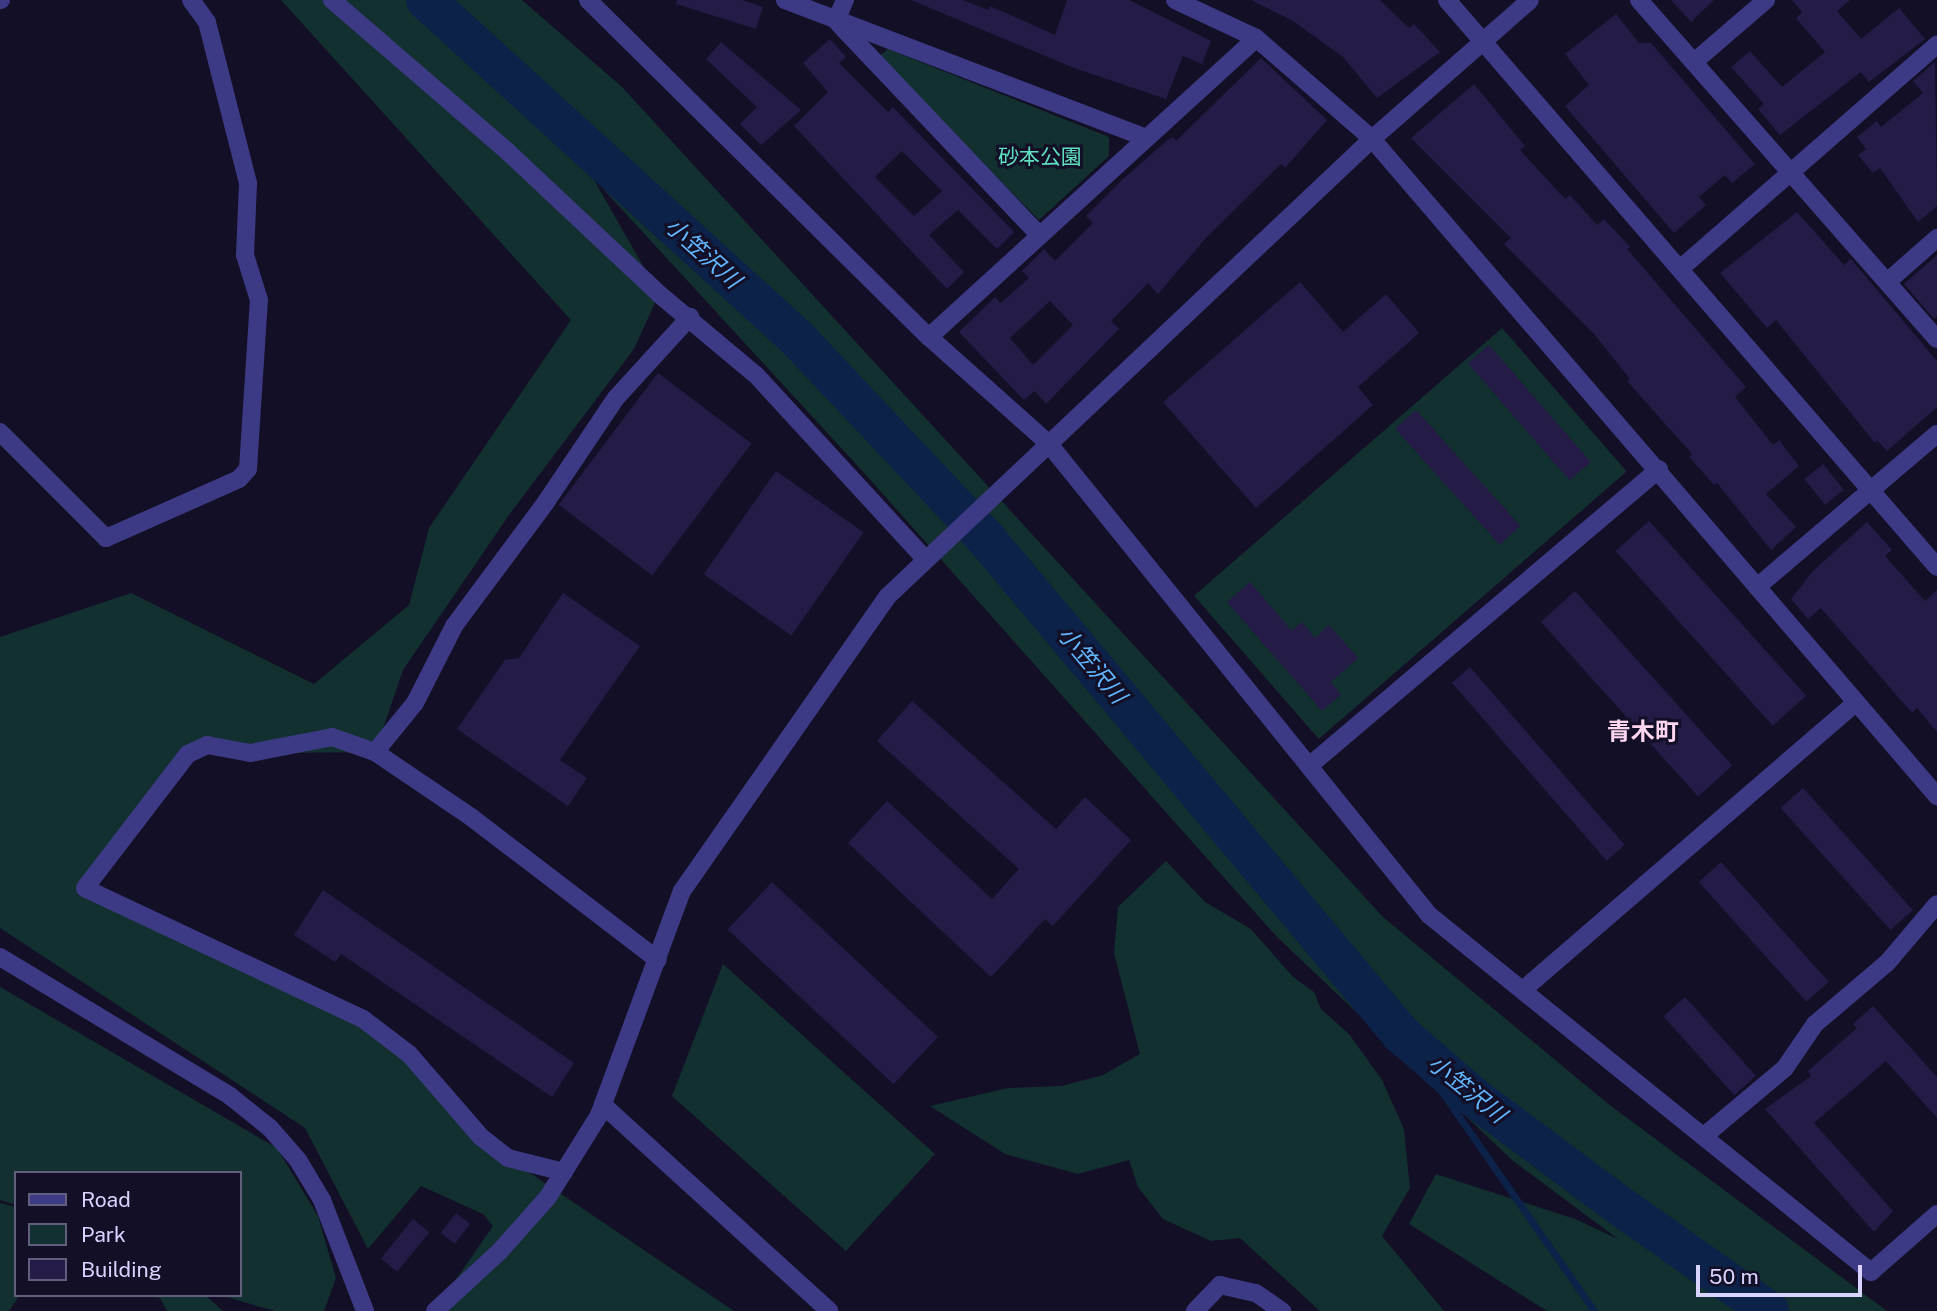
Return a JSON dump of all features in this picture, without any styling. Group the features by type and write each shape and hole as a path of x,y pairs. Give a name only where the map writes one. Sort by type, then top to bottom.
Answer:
{"street":[{"path":"0,432 106,538 239,479 248,469 259,300 245,255 248,183 208,22 191,0"},
{"path":"332,0 756,375 926,560"},
{"path":"588,0 1043,449 1309,766 1429,915 1524,989 1871,1272 1937,1214"},
{"path":"785,0 1143,137"},
{"path":"836,21 845,0"},
{"path":"1175,0 1256,38 1372,139 1937,796"},
{"path":"1447,0 1937,567"},
{"path":"435,1311 500,1251 548,1197 603,1105 682,891 711,845 888,596 1372,139 1530,0"},
{"path":"1639,0 1937,339"},
{"path":"1694,62 1766,0"},
{"path":"836,21 1038,235"},
{"path":"929,337 1143,137 1256,38"},
{"path":"1681,268 1937,45"},
{"path":"1887,282 1937,238"},
{"path":"375,752 415,703 454,626 616,398 690,317"},
{"path":"1757,587 1937,434"},
{"path":"1309,766 1658,469"},
{"path":"1524,989 1855,703"},
{"path":"564,1171 508,1158 481,1136 409,1054 363,1019 85,888 181,762 207,745 250,753 332,737 375,752 471,817 658,960"},
{"path":"1704,1136 1785,1068 1815,1024 1887,964 1937,904"},
{"path":"0,957 230,1096 270,1128 298,1160 322,1200 365,1311"},
{"path":"603,1105 830,1311"},
{"path":"1195,1311 1220,1285 1256,1293 1282,1311"}],"green space":[{"path":"281,0 522,0 622,87 1383,917 1607,1103 1887,1311 1547,1311 1409,1224 1436,1174 1575,1219 1618,1239 1512,1160 1276,936 866,475 593,178 659,294 634,349 509,515 403,670 375,752 188,754 85,887 373,1027 508,1158 734,1311 434,1311 493,1226 483,1214 421,1186 368,1249 305,1128 0,928 0,637 131,593 314,684 409,605 429,528 571,320"},
{"name":"砂本公園","path":"888,49 1109,137 1109,156 1039,220 878,57"},
{"path":"1502,328 1627,471 1319,739 1194,596"},
{"path":"1166,861 1205,902 1251,929 1293,977 1314,992 1321,1009 1349,1034 1382,1080 1404,1129 1410,1188 1382,1236 1444,1311 1320,1311 1240,1238 1211,1241 1163,1219 1138,1187 1129,1160 1078,1174 1005,1154 930,1106 1008,1088 1062,1086 1103,1075 1140,1054 1114,953 1118,907"},
{"path":"723,964 935,1154 846,1251 672,1096"},
{"path":"0,987 277,1148 318,1216 336,1278 324,1311 275,1311 227,1297 242,1297 242,1171 14,1171 14,1204 0,1200"},
{"path":"0,1203 14,1206 14,1297 19,1297 9,1311 0,1311"},
{"path":"153,1297 207,1297 223,1311 167,1311 160,1298"}],"building":[{"path":"677,0 742,0 763,7 756,29 676,4"},
{"path":"911,0 963,0 988,10 990,6 1055,35 1067,0 1129,0 1211,41 1202,64 1183,56 1166,99 1074,68"},
{"path":"1251,0 1380,0 1409,28 1414,24 1440,52 1377,98 1343,57 1293,21"},
{"path":"1671,0 1714,0 1691,22"},
{"path":"1792,0 1850,0 1837,11 1861,39 1899,8 1925,39 1869,82 1861,72 1780,135 1758,109 1764,104 1731,67 1750,51 1782,87 1825,52 1796,18 1802,12"},
{"path":"1616,14 1639,43 1651,43 1755,164 1732,183 1725,175 1699,197 1706,205 1674,233 1565,106 1589,85 1565,54"},
{"path":"830,39 846,57 839,63 888,112 893,107 1014,232 997,249 958,210 929,235 964,272 947,289 794,126 828,92 803,63","holes":["902,151 942,191 914,216 875,177"]},
{"path":"721,42 801,110 761,145 740,124 757,107 706,59"},
{"path":"1261,58 1327,120 1285,168 1281,164 1206,238 1158,294 1148,283 1111,321 1119,329 1046,404 1035,391 1024,400 959,332 995,297 1001,303 1029,278 1022,271 1044,249 1055,261 1093,223 1086,216 1123,179 1171,137 1169,141 1173,137 1176,141","holes":["1050,301 1073,325 1033,365 1010,338"]},
{"path":"1935,62 1937,206 1918,222 1880,168 1873,173 1858,155 1866,149 1857,137 1877,121 1881,127 1923,93 1913,81"},
{"path":"1474,84 1525,146 1520,150 1565,199 1570,195 1597,225 1604,219 1630,247 1627,249 1746,387 1735,397 1773,445 1779,440 1799,466 1766,494 1796,527 1771,550 1717,483 1714,485 1689,457 1692,454 1627,381 1630,379 1594,334 1504,244 1511,238 1411,138"},
{"path":"1797,212 1844,265 1851,259 1937,361 1937,407 1887,451 1877,440 1875,443 1776,320 1767,328 1720,273"},
{"path":"1937,255 1937,316 1934,319 1904,284"},
{"path":"1300,282 1343,332 1386,294 1419,333 1358,387 1373,405 1256,508 1163,402"},
{"path":"1489,345 1591,462 1570,480 1468,363"},
{"path":"658,373 751,443 652,575 559,505"},
{"path":"1416,410 1520,526 1500,545 1395,429"},
{"path":"1823,464 1844,490 1825,505 1804,479"},
{"path":"776,471 864,532 791,636 704,574"},
{"path":"1649,521 1806,696 1773,726 1616,551"},
{"path":"1867,522 1892,550 1885,556 1925,601 1937,590 1937,732 1917,708 1912,713 1821,608 1808,619 1791,599 1813,571"},
{"path":"1250,582 1292,631 1302,622 1315,638 1329,625 1358,658 1331,682 1341,695 1322,711 1227,602"},
{"path":"1575,591 1732,766 1698,796 1541,622"},
{"path":"563,593 640,646 560,760 587,778 568,806 457,729 505,660 519,658"},
{"path":"1470,667 1625,845 1607,861 1452,683"},
{"path":"912,701 1056,829 1085,797 1131,840 1053,926 1045,919 991,977 848,843 887,801 992,899 1019,869 877,741"},
{"path":"1803,788 1913,910 1890,930 1781,808"},
{"path":"1721,862 1829,982 1806,1002 1699,882"},
{"path":"772,882 938,1037 894,1084 728,930"},
{"path":"323,890 574,1063 552,1097 341,954 335,962 294,935"},
{"path":"1685,997 1756,1076 1734,1095 1663,1016"},
{"path":"1873,1006 1937,1077 1937,1118 1886,1061 1814,1123 1893,1211 1874,1232 1765,1109 1811,1076 1808,1071 1857,1028 1853,1024"},
{"path":"456,1213 470,1224 455,1244 441,1233"},
{"path":"413,1219 429,1232 397,1272 381,1259"}],"waterway":[{"name":"小笠沢川","path":"426,0 797,338 988,541 1401,1034 1475,1098 1609,1198 1769,1311"},
{"path":"1403,1036 1594,1311"}],"district":[{"name":"青木町","path":"1643,732"}]}
